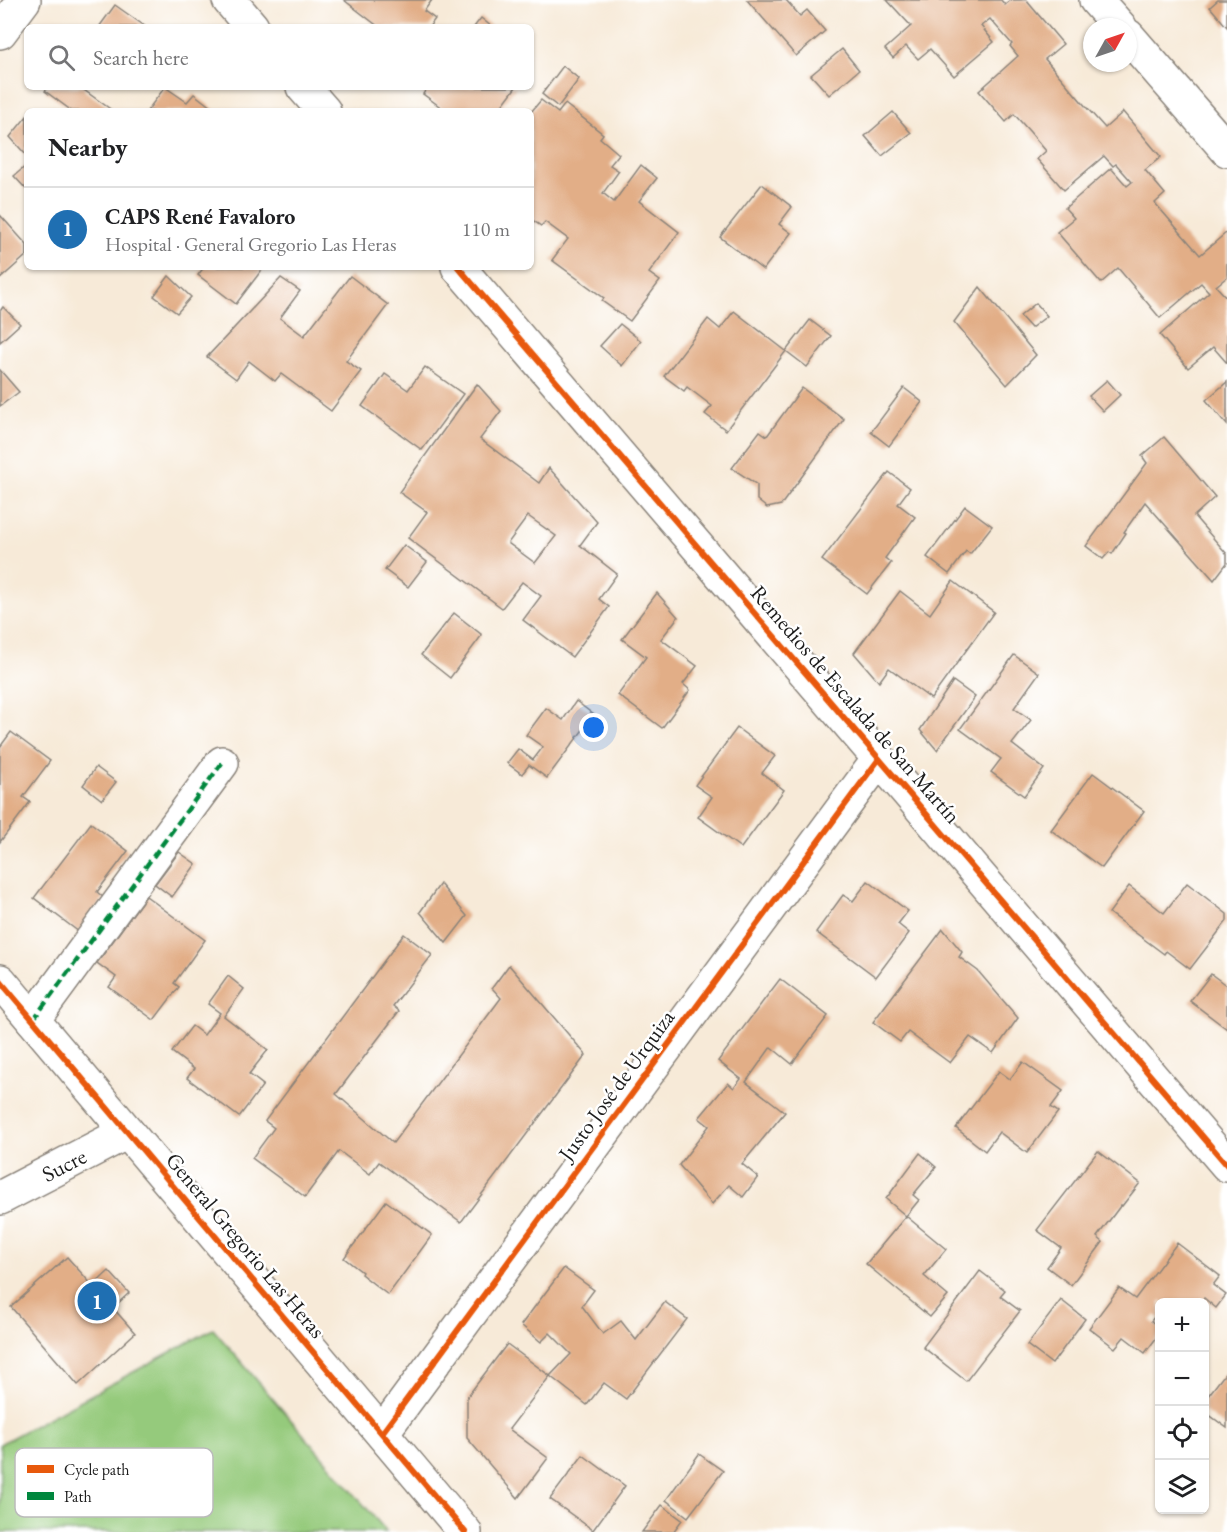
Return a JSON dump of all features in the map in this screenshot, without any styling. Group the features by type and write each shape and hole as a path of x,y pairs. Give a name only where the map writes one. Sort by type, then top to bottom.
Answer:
{"street":[{"path":"0,32 24,0"},
{"path":"229,0 249,24"},
{"path":"1096,0 1112,18"},
{"path":"1137,46 1227,150"},
{"path":"306,90 321,108"},
{"name":"Remedios de Escalada de San Martín","path":"461,270 1227,1165"},
{"name":"Justo José de Urquiza","path":"382,1433 879,759"},
{"path":"33,1020 222,763"},
{"name":"General Gregorio Las Heras","path":"0,981 465,1532"},
{"name":"Sucre","path":"0,1198 127,1132"}],"green space":[{"path":"213,1329 387,1532 0,1532 0,1444"}],"building":[{"path":"344,0 432,0 424,11 435,19 431,24 375,24"},
{"path":"747,0 786,0 800,16 807,10 825,31 796,56"},
{"path":"887,0 1001,0 1005,5 1011,0 1026,0 1063,44 1045,59 1087,108 1105,128 1123,112 1161,157 1145,170 1165,194 1155,203 1200,255 1227,232 1227,277 1216,286 1227,298 1227,363 1213,347 1188,368 1160,335 1209,292 1201,283 1160,318 1118,268 1101,283 1057,232 1074,218 1065,208 1111,168 1127,186 1132,182 1116,164 1113,166 1104,156 1064,190 1037,159 1046,151 1030,132 1014,114 1006,122 979,91 1018,56 1010,46 1012,44 990,19 981,26 994,42 954,76 930,49 918,59 906,46 893,58 885,49 911,26"},
{"path":"1218,0 1227,0 1227,27 1210,7"},
{"path":"115,5 142,24 101,24"},
{"path":"481,18 488,24 476,24"},
{"path":"842,49 859,70 829,95 811,75"},
{"path":"563,66 579,79 558,107 542,94"},
{"path":"84,90 109,108 68,108 45,91"},
{"path":"163,90 169,90 187,102 194,94 212,108 149,108"},
{"path":"426,90 514,90 500,108 442,108 423,94"},
{"path":"541,100 558,113 565,104 603,134 600,138 619,154 610,165 619,171 603,193 614,202 641,165 657,178 639,201 679,232 649,273 660,281 630,321 602,301 604,298 552,260 568,239 545,222 541,226 534,221 534,108"},
{"path":"893,112 911,133 882,156 865,136"},
{"path":"24,120 24,153 10,137"},
{"path":"24,168 24,187 14,176"},
{"path":"762,184 792,207 779,224 791,233 763,270 720,237"},
{"path":"0,215 24,242 24,258 0,279"},
{"path":"202,270 262,270 236,304 198,275"},
{"path":"169,276 191,297 177,313 154,296"},
{"path":"350,276 388,305 346,361 361,371 331,411 281,374 275,381 249,361 236,379 207,357 281,278 300,291 280,318 304,336"},
{"path":"980,287 1036,355 1007,385 954,322"},
{"path":"1036,303 1047,316 1031,328 1020,316"},
{"path":"3,307 20,324 0,342 0,311"},
{"path":"734,311 786,351 726,430 705,414 712,406 687,387 684,391 664,376 708,319 720,329"},
{"path":"810,320 831,336 807,367 786,351"},
{"path":"620,324 641,341 622,366 600,346"},
{"path":"425,367 463,394 422,450 362,406 385,374 408,390"},
{"path":"0,370 19,392 0,406"},
{"path":"1107,380 1120,395 1103,411 1089,396"},
{"path":"1227,382 1227,425 1206,400"},
{"path":"477,384 501,411 480,439 539,483 549,468 597,522 580,545 617,574 599,599 609,607 572,657 523,620 541,596 522,582 502,608 408,538 427,512 399,492","holes":["528,516 556,536 535,563 508,543"]},
{"path":"802,388 844,419 781,505 767,508 757,500 757,485 732,468 760,431 767,436"},
{"path":"904,388 922,402 889,446 871,432"},
{"path":"1164,437 1215,497 1194,516 1227,554 1227,563 1214,580 1145,502 1112,554 1109,552 1103,559 1086,546 1147,463 1142,456"},
{"path":"889,472 910,488 898,504 915,517 885,558 891,563 867,594 822,560"},
{"path":"965,506 992,526 970,554 966,551 949,574 927,557"},
{"path":"404,545 427,562 408,587 385,570"},
{"path":"953,581 994,612 931,699 889,668 879,682 854,653 900,591 930,614"},
{"path":"657,593 678,617 661,639 697,666 683,684 690,690 662,728 618,695 646,657 622,639"},
{"path":"454,613 482,635 450,678 421,655"},
{"path":"1014,655 1039,673 1014,708 1031,720 1012,744 1044,769 1024,796 991,772 1001,759 960,729"},
{"path":"953,681 975,697 937,750 920,730"},
{"path":"576,701 594,715 547,778 529,765 522,774 507,763 518,749 533,760 543,747 526,735 546,708 563,720"},
{"path":"737,728 775,756 762,773 784,790 741,848 698,817 712,797 695,785"},
{"path":"11,732 50,761 23,797 30,802 0,842 0,747"},
{"path":"96,767 116,782 102,800 83,785"},
{"path":"1093,773 1144,811 1102,868 1051,830"},
{"path":"91,823 128,851 97,892 104,898 79,932 34,898"},
{"path":"179,852 196,864 172,897 155,884"},
{"path":"868,881 908,911 898,924 909,933 876,977 816,932 843,895 853,901"},
{"path":"1187,883 1227,914 1227,921 1190,969 1166,951 1164,954 1109,913 1129,886 1164,913"},
{"path":"440,884 467,916 446,943 420,912"},
{"path":"146,896 205,940 174,983 179,987 154,1020 109,987 116,977 97,963"},
{"path":"943,929 962,952 959,957 978,971 1018,1018 993,1053 970,1037 950,1063 908,1032 900,1042 873,1022"},
{"path":"404,934 432,955 393,1006 399,1011 336,1094 393,1143 501,998 492,988 509,965 586,1055 461,1222 379,1162 370,1174 339,1151 305,1197 252,1158 274,1128 265,1121"},
{"path":"1211,974 1227,986 1227,1029 1190,1001"},
{"path":"228,976 244,989 224,1016 268,1050 249,1074 263,1085 239,1117 187,1078 194,1069 172,1052 192,1026 204,1035 220,1013 208,1004"},
{"path":"780,979 828,1016 792,1064 771,1047 746,1082 785,1112 742,1164 758,1177 743,1197 729,1185 712,1204 679,1165 709,1126 699,1118 728,1083 734,1088 741,1079 718,1061"},
{"path":"1023,1062 1063,1091 1051,1107 1058,1112 1027,1153 999,1132 985,1151 956,1128 999,1071 1010,1079"},
{"path":"1098,1151 1140,1183 1097,1237 1103,1242 1071,1285 1047,1267 1061,1248 1037,1230"},
{"path":"920,1153 936,1167 913,1195 919,1200 906,1216 886,1199"},
{"path":"386,1201 432,1235 388,1295 344,1258"},
{"path":"906,1216 946,1249 924,1276 948,1296 930,1317 866,1264"},
{"path":"1177,1243 1220,1276 1213,1285 1226,1295 1216,1308 1209,1302 1209,1298 1155,1298 1155,1316 1151,1321 1155,1324 1155,1340 1145,1353 1124,1337 1115,1348 1089,1328 1119,1288 1135,1299"},
{"path":"67,1257 93,1286 109,1271 129,1293 113,1308 135,1333 78,1385 11,1307"},
{"path":"564,1268 594,1290 582,1306 603,1334 621,1321 636,1340 665,1302 687,1319 626,1399 604,1383 587,1405 550,1376 571,1354 550,1333 541,1342 521,1325"},
{"path":"980,1271 1005,1290 1000,1296 1020,1311 966,1381 923,1347"},
{"path":"1061,1300 1085,1319 1052,1364 1027,1345"},
{"path":"507,1344 550,1376 509,1429 548,1458 518,1498 467,1438 467,1397"},
{"path":"1227,1371 1227,1428 1209,1415 1209,1394"},
{"path":"699,1454 723,1471 688,1517 666,1500"},
{"path":"583,1455 625,1486 593,1530 550,1499"},
{"path":"662,1505 682,1520 673,1532 642,1532"}],"marked path":[{"path":"33,1020 222,763"}],"cycle path":[{"path":"461,270 1227,1165"},
{"path":"382,1433 879,759"},
{"path":"0,981 465,1532"}],"place":[{"name":"CAPS René Favaloro","path":"97,1301"}]}
